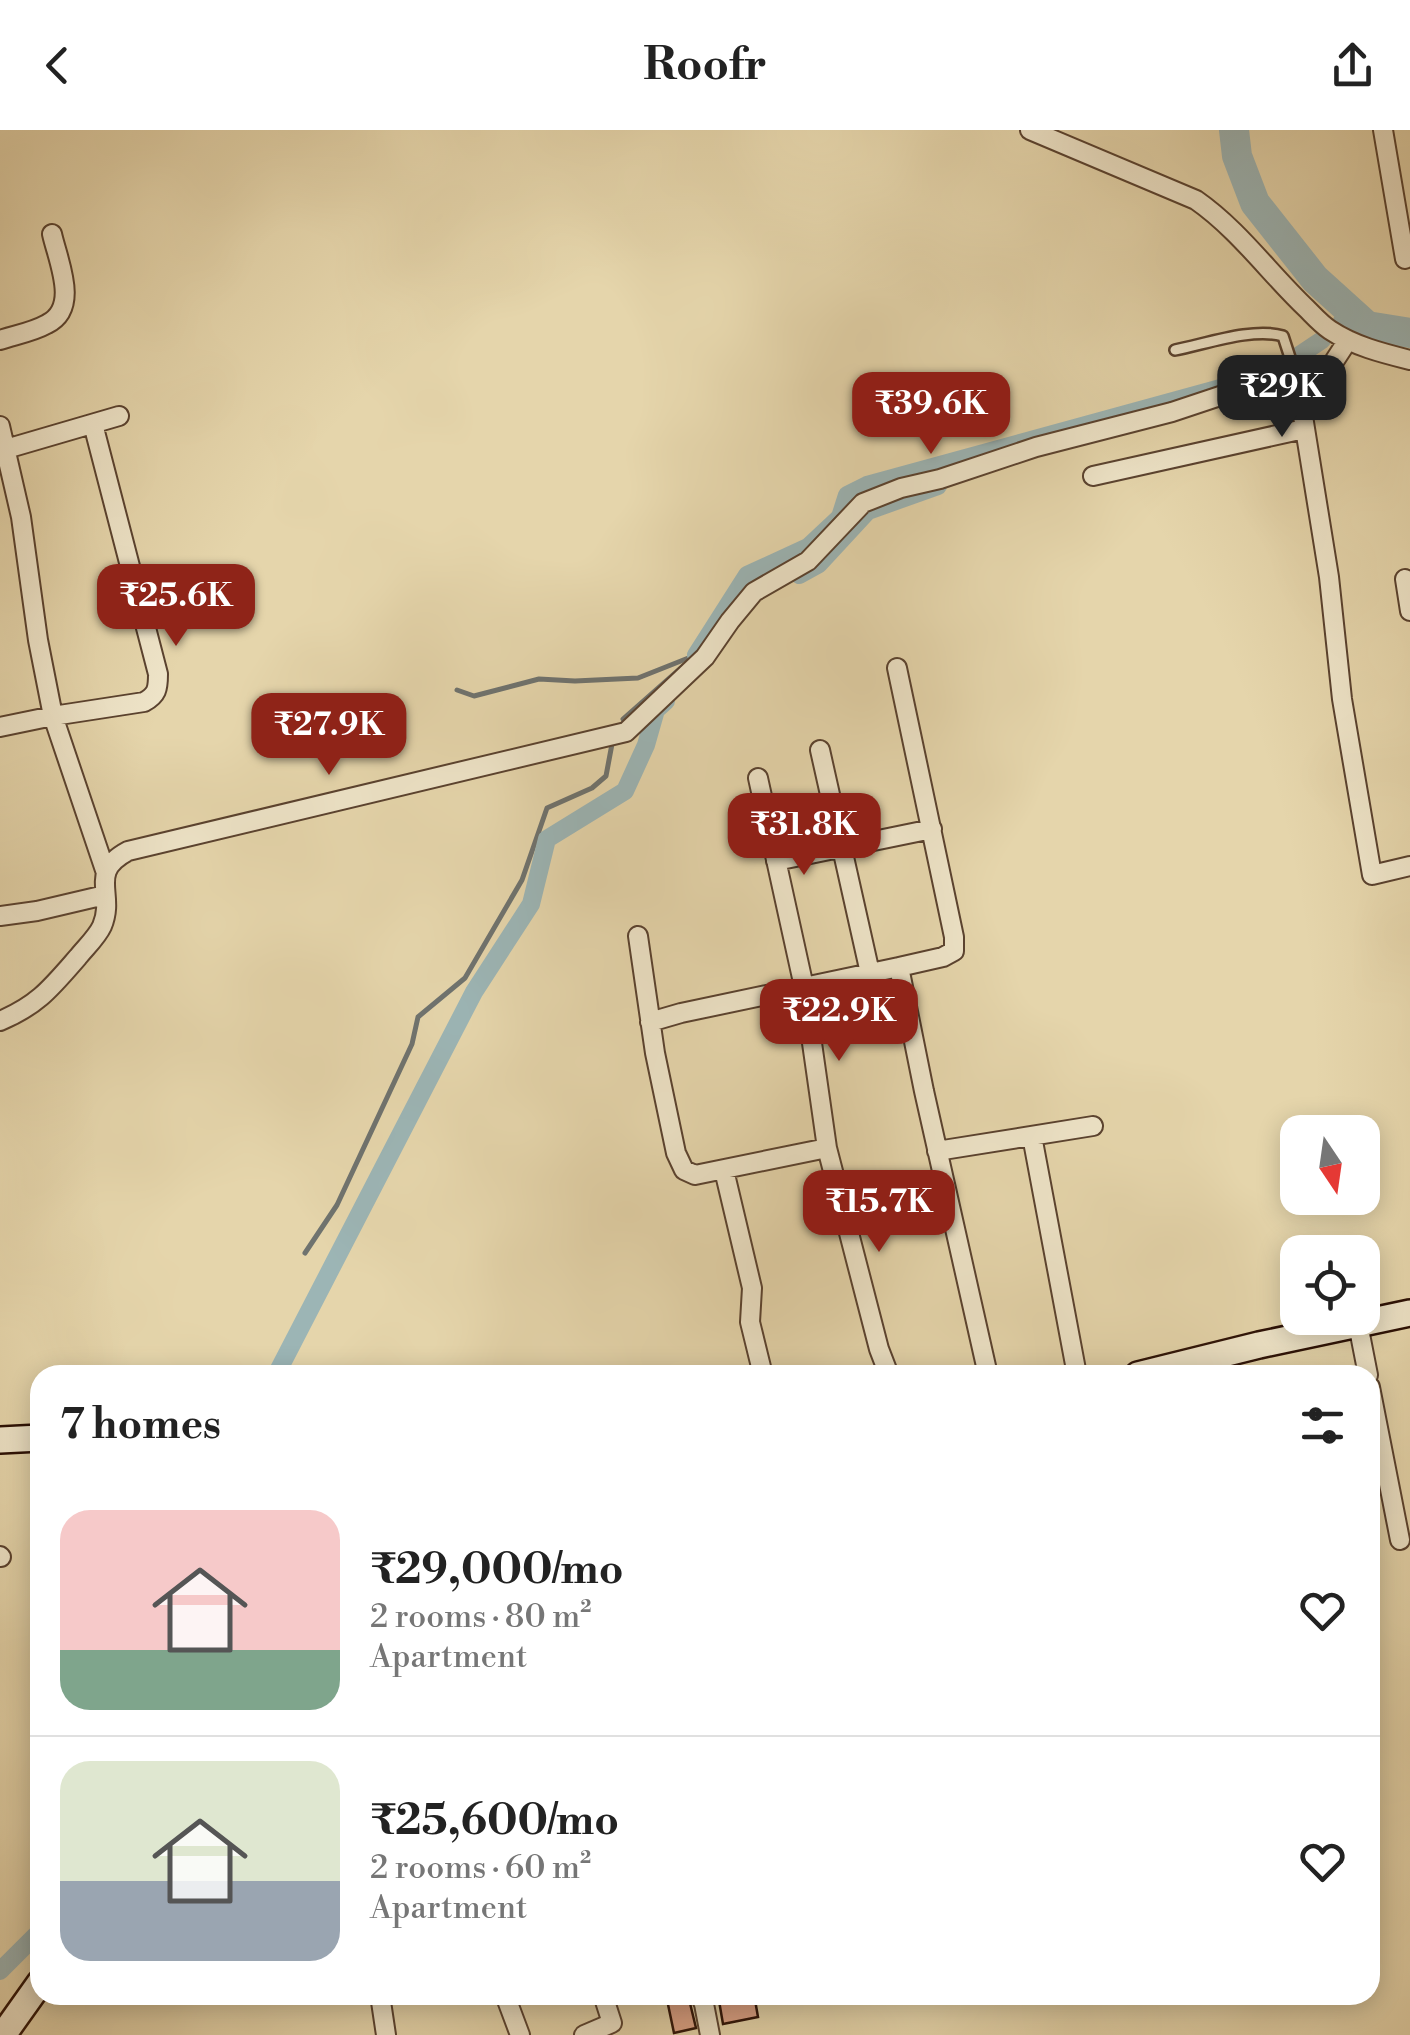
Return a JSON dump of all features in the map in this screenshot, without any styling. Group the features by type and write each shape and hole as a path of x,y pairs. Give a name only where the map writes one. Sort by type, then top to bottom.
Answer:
{"main road":[{"path":"1380,1319 1410,1313"},
{"path":"1178,1365 1306,1335"},
{"path":"0,1440 30,1438"},
{"path":"3,2035 24,2024"}],"street":[{"path":"1030,130 1196,200 1220,217 1326,328 1378,352 1410,360"},
{"path":"1383,130 1405,259"},
{"path":"0,340 48,324 65,305 52,234"},
{"path":"105,870 128,850 626,732 705,657 754,592 808,561 863,503 1036,447 1172,412 1223,394 1297,379 1333,362 1348,340"},
{"path":"1297,379 1329,577 1342,698 1372,875 1410,866"},
{"path":"6,448 119,416"},
{"path":"0,727 144,702 154,697 158,688 158,674 92,424"},
{"path":"0,426 21,517 38,640 54,716 105,870 106,913 100,930 44,996 22,1012 0,1021"},
{"path":"1093,476 1304,429"},
{"path":"1404,579 1410,609"},
{"path":"650,1022 943,957 954,951 897,668"},
{"path":"820,750 870,973"},
{"path":"758,778 804,987 827,1148 885,1365"},
{"path":"776,861 932,829"},
{"path":"0,916 105,895"},
{"path":"638,936 654,1053 676,1153 684,1170 695,1175 827,1148"},
{"path":"899,967 986,1365"},
{"path":"937,1150 1093,1126"},
{"path":"1032,1136 1075,1365"},
{"path":"724,1170 752,1288 750,1322 760,1365"},
{"path":"1360,1335 1366,1365"},
{"path":"1380,1438 1400,1540"},
{"path":"382,2005 386,2035"},
{"path":"509,2005 520,2035"},
{"path":"584,2035 613,2029 606,2005"},
{"path":"704,2005 710,2035"}],"lane":[{"path":"1175,350 1274,333 1283,336 1297,379"}],"building":[{"path":"668,2005 690,2005 696,2028 674,2033"},
{"path":"720,2005 756,2005 758,2017 723,2024"}],"waterway":[{"path":"1234,130 1237,156 1255,203 1315,279 1367,326 1410,333"},
{"path":"1342,321 1351,311"},
{"path":"1298,356 1322,340"},
{"path":"696,655 747,575 808,547 840,517 847,495 867,485 1268,375 1280,367"},
{"path":"799,575 819,564 868,511 938,486"},
{"path":"457,690 474,696 539,679 638,678 696,655"},
{"path":"623,719 683,666"},
{"path":"281,1365 474,992 531,904 547,839 625,791 646,745 656,710 666,701"},
{"path":"305,1253 337,1205 412,1044 418,1017 465,978 522,880 547,808 592,788 606,776 612,744"},
{"path":"0,1971 30,1941"}]}
